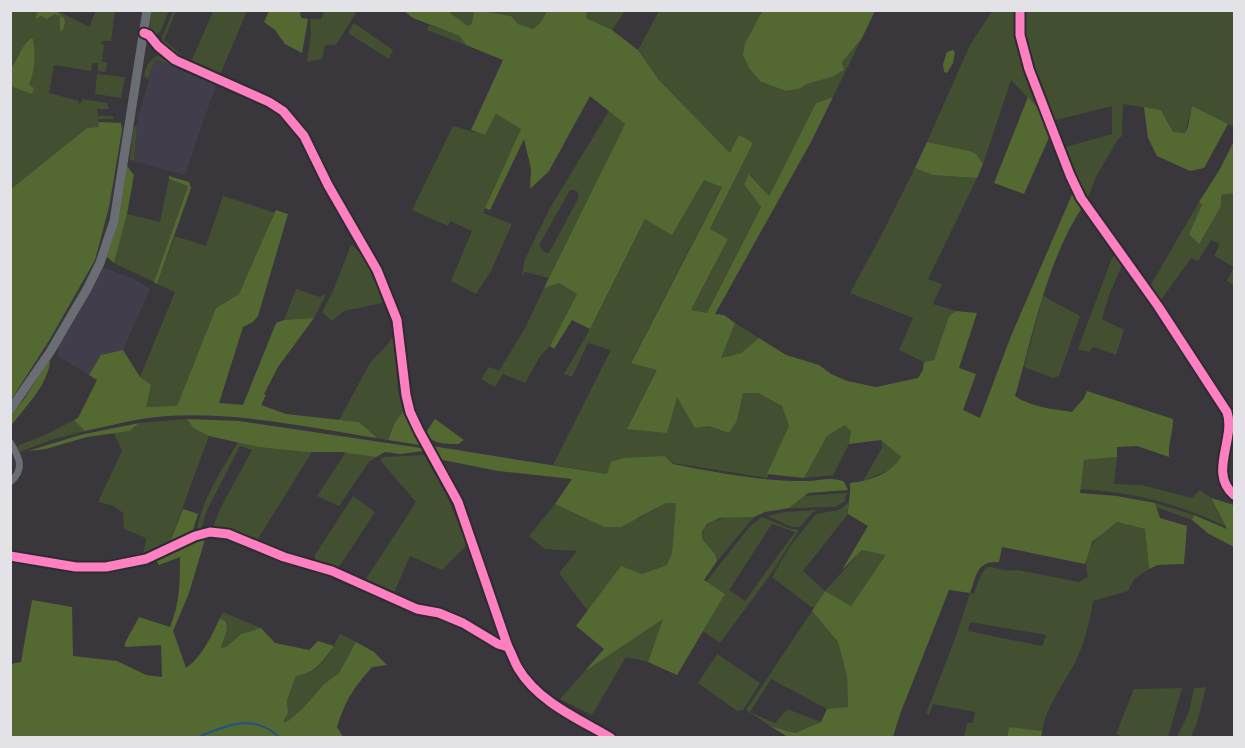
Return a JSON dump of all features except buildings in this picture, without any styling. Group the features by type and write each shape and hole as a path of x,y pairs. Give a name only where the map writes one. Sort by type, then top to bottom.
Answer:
{"street":[{"path":"10,410 50,352 100,263 114,220 147,10"},
{"path":"1020,10 1020,35 1029,69 1081,198 1158,306 1227,412 1230,422 1223,454 1223,474 1227,488 1234,495"},
{"path":"144,33 175,60 269,102 283,111 304,136 328,185 377,270 388,296 397,320 410,412 418,431 458,502 508,647 518,667 537,690 553,703 611,738"},
{"path":"10,442 19,458 20,466 18,474 10,482"},
{"path":"10,556 76,567 106,567 146,559 195,536 210,532 228,534 284,557 332,571 417,609 439,613 508,647"}],"shaded area":[{"path":"155,59 216,85 185,175 134,161 138,117"},
{"path":"103,267 136,280 150,289 123,350 101,355 89,375 58,356 58,345 76,318"}],"green space":[{"path":"763,10 875,11 862,38 842,62 844,70 799,89 786,91 761,82 749,68 743,55 745,43"},
{"path":"11,11 38,11 35,18 41,16 48,19 55,14 60,14 58,11 89,27 96,11 115,11 111,41 101,41 104,45 102,61 107,63 106,72 98,71 98,63 92,63 91,71 54,65 49,93 79,101 78,106 83,99 107,103 109,109 97,109 98,116 113,116 113,119 98,119 99,127 87,128 11,189 11,86 32,94 29,86 33,70 34,43 30,39 27,42 11,68"},
{"path":"38,11 58,11 60,16 55,14 47,19 41,16 35,19"},
{"path":"151,11 169,11 157,34 154,34 150,27"},
{"path":"173,11 176,11 164,40 181,55 192,60 213,11 247,11 220,75 176,56 163,44 162,38"},
{"path":"269,11 300,11 301,18 308,19 302,53 285,44 275,30 264,22"},
{"path":"324,11 357,11 336,45 325,45 322,59 307,62 311,34 310,19 321,19"},
{"path":"404,11 450,11 468,26 472,23 474,11 482,11 511,16 518,24 533,29 541,22 547,11 587,11 586,18 612,30 638,50 659,80 730,153 739,135 753,143 710,229 728,239 691,310 707,313 761,207 744,184 749,174 769,196 816,103 833,97 812,140 715,314 724,315 735,323 721,358 741,353 759,338 786,355 819,365 831,374 847,381 876,387 918,378 923,370 924,362 934,360 949,316 956,311 977,313 959,368 976,374 963,410 980,418 1011,336 1074,190 1083,206 1059,250 1050,274 1015,396 1035,405 1072,412 1087,391 1173,419 1169,457 1137,446 1117,447 1117,457 1084,460 1080,493 1117,496 1155,503 1160,518 1187,526 1184,564 1158,565 1149,569 1145,529 1117,522 1092,542 1085,564 1002,547 999,562 991,562 978,570 970,593 949,590 893,737 788,737 770,726 795,733 821,722 827,709 848,707 847,676 838,642 812,611 825,591 851,606 886,555 862,550 842,570 868,526 848,514 850,483 879,476 897,463 901,457 881,440 849,444 851,431 845,425 827,436 804,478 767,474 789,426 782,406 758,393 743,393 737,421 729,433 709,426 695,428 677,397 667,433 627,429 657,370 631,363 722,187 704,180 672,235 645,219 590,329 572,320 554,349 550,346 577,294 559,283 544,288 625,124 590,96 549,171 530,189 531,169 524,139 490,210 485,208 521,129 496,114 485,135 471,130 503,60 466,45 460,36 413,18"},
{"path":"450,11 477,11 474,12 472,23 468,26 449,13"},
{"path":"482,11 547,11 541,22 533,29 518,24 511,16"},
{"path":"587,11 625,11 612,30 586,18"},
{"path":"659,11 763,11 745,43 761,82 786,91 799,89 844,70 841,62 862,38 833,97 816,103 769,196 750,174 744,183 761,207 707,313 691,310 728,239 710,230 753,143 730,153 659,80 638,50"},
{"path":"992,11 1017,11 1045,116 1011,80 983,164 976,154 970,151 927,142 970,45"},
{"path":"1023,11 1234,11 1234,127 1192,106 1185,133 1173,132 1161,110 1123,104 1122,136 1096,177 1087,200 1081,193 1062,148 1112,134 1112,106 1052,121 1027,53 1022,25"},
{"path":"60,16 64,18 65,23 63,30 60,31"},
{"path":"354,23 393,50 389,59 348,33"},
{"path":"429,25 461,36 466,45 427,30"},
{"path":"30,39 33,39 34,51 34,68 29,85 34,88 32,94 10,86 11,68"},
{"path":"953,50 955,52 953,63 947,73 944,72 943,64 947,52"},
{"path":"158,55 177,68 155,59 148,80 144,75 146,69"},
{"path":"97,74 125,77 121,98 95,94"},
{"path":"1028,97 1045,116 1051,133 1024,194 994,183"},
{"path":"1192,106 1228,124 1204,168 1190,171 1157,156 1148,138 1144,107 1161,110 1173,132 1185,133"},
{"path":"609,111 625,124 549,278 525,272 522,277 524,261 550,208","holes":["570,190 577,191 579,197 549,253 545,253 539,245"]},
{"path":"496,114 521,129 483,213 512,224 491,271 476,294 451,281 472,231 450,221 448,226 412,210 453,126 485,135"},
{"path":"98,122 121,123 122,130 109,207 95,260 50,339 11,400 11,189 87,128 99,127"},
{"path":"135,126 137,126 134,161 130,159"},
{"path":"1234,141 1234,193 1221,195 1221,206 1199,244 1189,234 1202,205 1199,202"},
{"path":"927,142 976,154 983,164 977,178 932,175 915,168"},
{"path":"127,166 134,175 127,214 114,263 107,257 119,218"},
{"path":"915,168 932,175 977,178 928,279 942,284 933,304 956,311 949,316 934,360 924,362 899,350 913,318 850,293"},
{"path":"169,176 189,182 191,188 157,284 154,282 188,186 169,179"},
{"path":"169,179 188,185 154,282 114,263 127,214 160,222"},
{"path":"704,180 722,186 631,362 658,370 677,397 709,426 729,433 737,421 743,393 758,393 782,406 789,426 767,478 673,463 665,456 608,474 553,465 611,350 588,343 572,377 564,374 590,329 645,219"},
{"path":"1234,193 1234,267 1214,256 1220,244 1211,240 1198,261 1191,258 1158,304 1149,288 1199,202 1202,205 1189,234 1221,195"},
{"path":"223,196 276,213 239,294 216,308 177,406 146,407 140,377 175,292 157,284 175,236 206,246"},
{"path":"276,210 288,214 258,316 253,322 243,327 219,403 243,405 276,323 284,320 314,318 278,367 261,405 286,414 359,422 377,438 272,421 193,415 146,418 85,431 74,420 78,418 97,380 89,375 101,355 123,350 140,377 151,385 146,407 177,406 216,308 239,294"},
{"path":"351,245 372,271 382,303 344,311 332,321 322,312"},
{"path":"1118,253 1123,263 1109,295 1102,319 1124,330 1116,355 1093,347 1089,352 1078,349 1112,258"},
{"path":"1234,267 1234,285 1227,281"},
{"path":"559,283 577,294 550,346 541,355 525,383 503,374 495,387 481,379 489,367 499,371 524,330 544,288"},
{"path":"296,289 320,297 326,294 314,318 284,320"},
{"path":"1043,296 1080,316 1059,376 1053,378 1024,367"},
{"path":"735,323 759,338 741,353 720,358"},
{"path":"392,337 403,412 395,422 388,440 377,438 359,422 339,420 370,363"},
{"path":"49,360 48,372 40,388 11,426 11,416"},
{"path":"403,412 419,445 388,440 395,422"},
{"path":"187,419 193,428 209,436 168,547 143,557 146,538 124,529 123,513 114,506 98,502 122,451 114,433 130,431 139,423"},
{"path":"187,419 239,421 421,448 423,451 400,454 385,452 376,457 341,452 307,452 258,447 209,436 193,428"},
{"path":"435,419 464,440 458,444 448,444 436,442 428,437 425,434"},
{"path":"74,420 85,431 51,440 20,452 17,446"},
{"path":"139,423 130,431 87,437 46,449 28,451 80,435"},
{"path":"845,425 851,431 849,444 833,475 804,478 827,436"},
{"path":"881,440 901,457 895,468 863,481 882,448"},
{"path":"238,442 258,447 312,452 256,542 228,531 212,530 220,509 252,450 240,446 207,510 200,532 197,532 207,497"},
{"path":"432,446 607,474 611,462 624,458 665,456 673,464 740,476 791,481 836,479 844,482 848,490 808,493 789,508 765,512 754,517 719,518 707,524 702,532 702,539 715,554 717,561 704,580 725,594 677,675 648,662 663,619 584,672 604,649 576,626 621,566 642,574 667,565 672,553 676,503 666,503 621,527 604,527 555,504 572,479 498,471 438,459"},
{"path":"346,452 376,457 368,463 339,506 317,496"},
{"path":"424,455 448,498 467,545 442,570 410,556 393,595 364,582 416,502 380,460 384,457"},
{"path":"1117,457 1114,484 1142,485 1192,498 1200,490 1211,498 1225,526 1154,500 1080,489 1084,460"},
{"path":"847,493 844,502 835,507 789,508 804,496"},
{"path":"353,496 375,512 337,570 315,561 315,555"},
{"path":"1211,498 1234,505 1234,547 1209,534 1192,520 1194,515 1227,529"},
{"path":"667,502 676,503 672,553 667,565 642,574 621,567 588,611 559,573 577,551 545,549 529,536 555,504 604,527 640,518"},
{"path":"848,503 848,514 803,571 825,591 815,607 811,607 772,577 790,546 816,514 839,510"},
{"path":"1155,503 1194,515 1192,520 1156,507"},
{"path":"183,509 198,514 191,536 168,547"},
{"path":"817,510 800,527 792,527 767,516 784,512"},
{"path":"754,517 717,561 715,554 702,539 703,531 708,525 721,519"},
{"path":"762,517 799,530 771,574 720,643 703,631 725,594 706,582 750,526","holes":["772,524 795,532 745,601 729,590"]},
{"path":"1116,522 1145,529 1149,569 1134,579 1128,591 1093,601 1081,649 1048,711 1042,731 1009,727 1007,737 964,737 967,723 973,723 975,712 933,704 929,715 926,714 970,593 974,594 986,568 1018,570 1079,582 1088,577 1087,559 1092,545","holes":["970,622 1046,635 1042,646 968,631"]},
{"path":"206,536 189,593 173,631 186,668 202,652 220,618 226,622 227,630 221,648 226,647 241,634 261,628 275,643 309,650 318,641 334,646 314,669 296,676 287,700 288,713 283,722 288,721 303,708 324,684 339,673 356,642 374,652 387,665 372,667 351,695 337,727 343,737 11,738 11,664 21,662 32,600 72,607 73,656 117,661 146,675 162,677 161,645 125,647 125,643 139,617 170,627 179,592 180,557 159,565 154,557"},
{"path":"862,550 887,555 851,606 825,591"},
{"path":"812,611 838,642 847,676 848,707 827,709 771,679 750,712 775,723 787,709 821,722 795,733 770,726 746,710"},
{"path":"223,612 261,628 241,634 221,649 227,630 226,623 220,618"},
{"path":"664,618 648,662 626,657 592,715 560,699 584,672"},
{"path":"340,634 356,642 339,673 324,684 288,721 281,722 288,713 287,700 296,676 318,667 328,656"},
{"path":"717,654 760,683 743,710 737,711 698,683"},
{"path":"1206,687 1191,737 1177,737 1189,712 1194,688"},
{"path":"1182,688 1168,737 1123,737 1116,734 1134,689"},
{"path":"1009,727 1042,731 1041,737 1007,737"}],"waterway":[{"path":"196,738 228,726 250,723 260,725 280,738"}],"cycle path":[{"path":"1020,10 1020,35 1029,69 1081,198 1158,306 1227,412 1229,422 1223,477 1234,495"},
{"path":"144,33 175,60 269,102 283,111 304,136 328,185 377,270 397,320 410,412 458,502 508,647 517,665 536,691 611,738"},
{"path":"10,556 76,567 106,567 146,559 195,536 210,532 228,534 284,557 332,571 417,609 439,613 508,647"}]}
